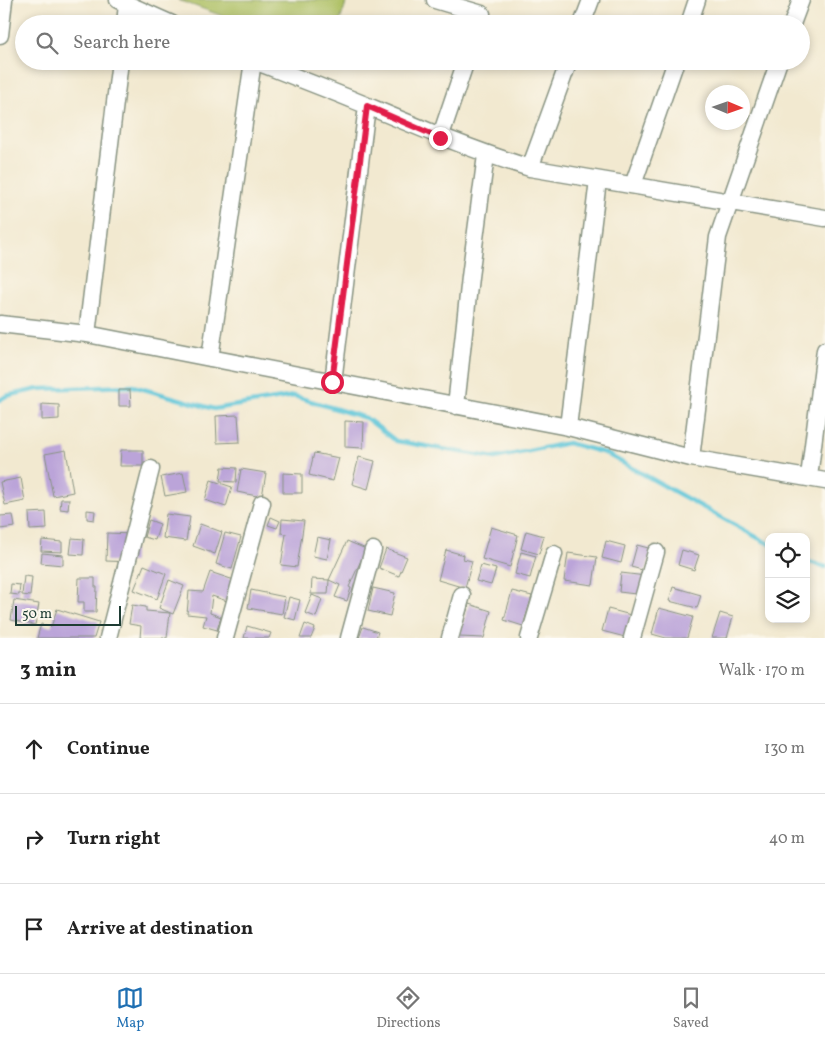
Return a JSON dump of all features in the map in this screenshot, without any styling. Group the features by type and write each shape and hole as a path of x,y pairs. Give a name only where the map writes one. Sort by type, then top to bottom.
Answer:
{"street":[{"path":"0,35 4,0"},
{"path":"435,0 483,13"},
{"path":"585,15 591,0"},
{"path":"691,15 697,0"},
{"path":"795,15 801,0"},
{"path":"124,15 123,2 152,15"},
{"path":"87,334 119,70"},
{"path":"210,358 253,70"},
{"path":"277,70 440,138 486,155 530,168 825,218"},
{"path":"440,138 463,70"},
{"path":"530,168 565,70"},
{"path":"633,185 673,70"},
{"path":"691,458 718,237 776,70"},
{"path":"332,382 367,106"},
{"path":"456,406 486,155"},
{"path":"568,427 598,180"},
{"path":"0,324 87,334 568,427 691,458 817,479 825,350"},
{"path":"108,638 151,470"},
{"path":"226,638 262,503"},
{"path":"349,638 373,550"},
{"path":"632,638 656,552"},
{"path":"529,638 554,554"},
{"path":"450,638 462,595"}],"green space":[{"path":"178,0 347,0 342,15 220,15"}],"building":[{"path":"119,390 130,390 131,406 119,406"},
{"path":"42,404 59,405 59,419 42,420"},
{"path":"238,415 240,442 217,443 216,416"},
{"path":"345,421 364,422 363,448 345,447"},
{"path":"66,450 73,492 53,496 45,454"},
{"path":"121,450 143,450 143,466 120,466"},
{"path":"314,453 339,458 333,481 309,475"},
{"path":"359,457 375,461 368,489 352,484"},
{"path":"222,467 237,468 236,482 220,481"},
{"path":"241,469 266,473 262,497 237,492"},
{"path":"183,473 187,492 165,496 161,477"},
{"path":"283,473 302,474 302,493 283,493"},
{"path":"21,478 25,501 5,505 0,482"},
{"path":"211,480 232,487 226,507 205,500"},
{"path":"61,499 69,499 68,510 60,509"},
{"path":"87,510 95,511 94,520 87,519"},
{"path":"46,512 47,529 30,530 29,513"},
{"path":"166,514 190,517 186,541 163,538"},
{"path":"13,515 15,527 0,529 0,516"},
{"path":"271,517 280,521 277,528 268,525"},
{"path":"282,519 304,521 297,567 281,565 286,534 281,533"},
{"path":"149,520 160,524 155,540 144,537"},
{"path":"200,524 222,532 215,554 193,546"},
{"path":"491,527 518,535 510,567 482,559"},
{"path":"526,531 544,536 539,554 521,549"},
{"path":"107,533 134,534 134,562 106,561"},
{"path":"225,533 241,537 232,569 216,564"},
{"path":"317,537 331,540 327,559 313,556"},
{"path":"72,538 84,539 83,555 70,554"},
{"path":"42,540 62,542 62,552 41,551"},
{"path":"347,541 366,549 349,587 351,588 347,601 335,597 340,585 329,580"},
{"path":"606,541 625,546 621,563 602,558"},
{"path":"637,545 652,549 646,571 631,567"},
{"path":"386,549 407,557 399,576 379,568"},
{"path":"446,550 464,555 463,559 472,561 465,588 438,580"},
{"path":"682,550 699,555 694,570 678,565"},
{"path":"521,552 536,556 530,578 515,574"},
{"path":"42,553 63,555 63,565 41,563"},
{"path":"568,553 597,557 593,585 564,581"},
{"path":"144,565 166,574 157,599 134,590"},
{"path":"481,565 496,569 491,585 476,581"},
{"path":"210,572 234,580 227,601 212,596 210,613 221,617 217,630 203,626 206,616 187,614 189,591 203,592"},
{"path":"621,573 646,576 644,595 619,592"},
{"path":"24,576 32,577 30,596 22,595"},
{"path":"79,578 95,578 95,587 97,587 96,612 84,612 84,602 78,602"},
{"path":"312,579 329,580 328,594 311,594"},
{"path":"169,580 184,586 173,614 159,608"},
{"path":"11,584 20,585 19,595 10,594"},
{"path":"673,587 701,595 697,608 669,601"},
{"path":"373,588 395,593 390,616 368,611"},
{"path":"251,590 285,597 282,614 248,608"},
{"path":"512,591 532,596 523,626 504,620"},
{"path":"312,595 322,599 316,617 305,613"},
{"path":"289,597 300,600 295,620 284,617"},
{"path":"14,600 39,604 35,625 11,620"},
{"path":"469,604 491,611 484,638 459,637"},
{"path":"132,605 146,607 146,611 170,613 167,638 140,638 141,626 129,624"},
{"path":"659,608 693,617 687,638 666,638 652,634"},
{"path":"57,609 99,622 94,638 37,638 41,624 51,627"},
{"path":"608,609 631,615 625,637 602,631"},
{"path":"720,613 733,617 727,638 712,638"},
{"path":"305,624 315,628 311,638 300,638"},
{"path":"247,626 271,633 269,638 244,638"},
{"path":"363,627 378,632 376,638 359,638"}],"waterway":[{"path":"0,400 6,396 38,389 133,386 214,409 294,396 366,418 396,441 495,458 568,443 605,453 765,542"},
{"path":"810,562 825,567"}],"route":[{"path":"332,382 367,106 440,138"}]}
